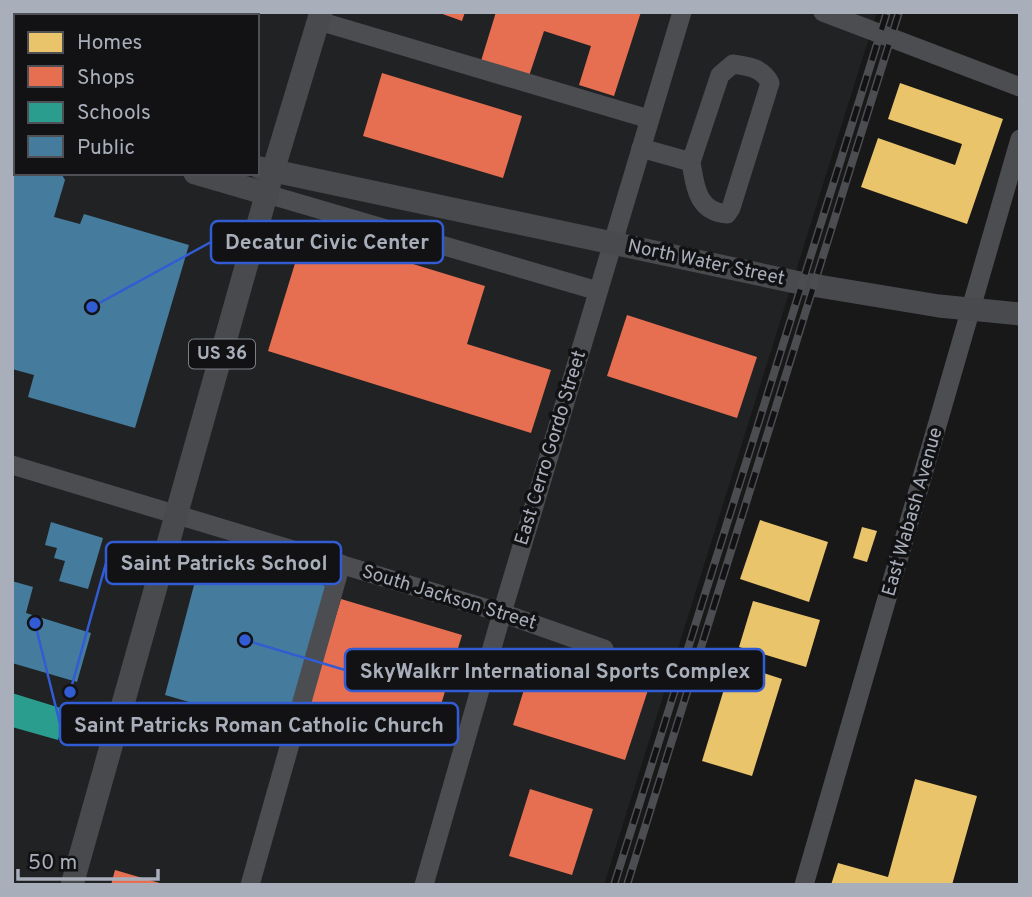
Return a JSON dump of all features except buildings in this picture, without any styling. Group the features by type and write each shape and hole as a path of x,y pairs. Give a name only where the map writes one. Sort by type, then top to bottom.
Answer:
{"main road":[{"name":"US 36","path":"72,885 267,194 265,169 320,16"},
{"name":"North Water Street","path":"265,169 800,283 939,306 1020,314"},
{"path":"202,175 267,194"}],"street":[{"name":"East Cerro Gordo Street","path":"424,885 502,612 682,12"},
{"path":"823,12 1020,87"},
{"path":"320,16 649,120"},
{"path":"733,64 758,70 766,75 770,83 727,214 708,209 698,198 691,162 724,69 733,64"},
{"name":"East Wabash Avenue","path":"804,885 1020,139"},
{"path":"641,148 691,162"},
{"path":"267,194 598,291"},
{"name":"South Jackson Street","path":"12,465 502,612 604,649"},
{"path":"250,885 341,564"}],"shaded area":[{"path":"12,12 877,12 604,885 12,885"}],"railway":[{"path":"614,885 887,12"},
{"path":"627,885 899,12"}],"place":[{"name":"Decatur Civic Center","path":"92,307"},
{"name":"Saint Patricks Roman Catholic Church","path":"35,623"},
{"name":"SkyWalkrr International Sports Complex","path":"245,640"},
{"name":"Saint Patricks School","path":"70,692"}]}
